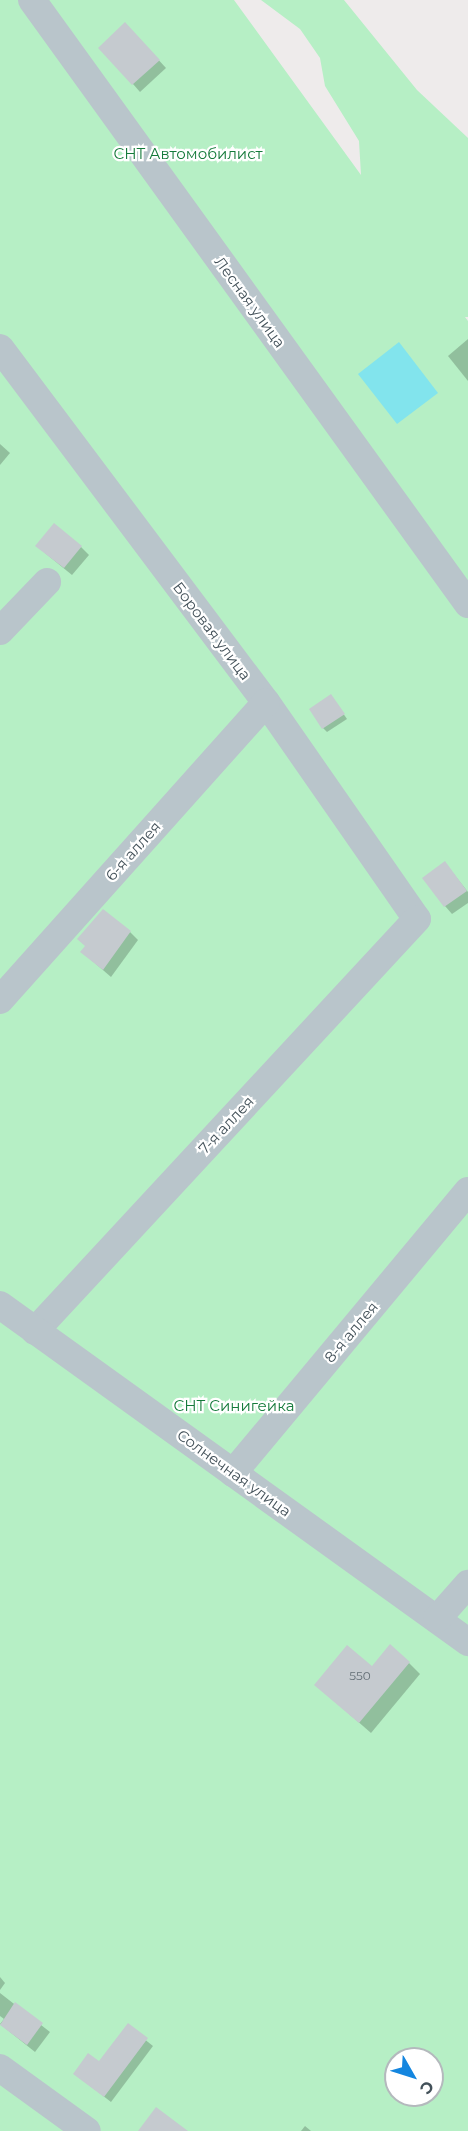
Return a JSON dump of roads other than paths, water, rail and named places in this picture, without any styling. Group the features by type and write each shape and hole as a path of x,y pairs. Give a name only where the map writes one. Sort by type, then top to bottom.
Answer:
{"street":[{"name":"Лесная улица","path":"32,0 468,604"},
{"name":"Боровая улица","path":"0,348 266,702 417,919"},
{"path":"0,631 47,582"},
{"name":"6-я аллея","path":"0,1000 266,702"},
{"name":"7-я аллея","path":"36,1331 417,919"},
{"name":"8-я аллея","path":"234,1473 468,1191"},
{"name":"Солнечная улица","path":"0,1305 468,1642"},
{"path":"437,1619 468,1584"},
{"path":"0,2068 87,2131"}],"water":[{"path":"399,342 438,393 397,424 358,374"}],"park label":[{"name":"СНТ Автомобилист","path":"188,154"},
{"name":"СНТ Синигейка","path":"234,1406"}]}
